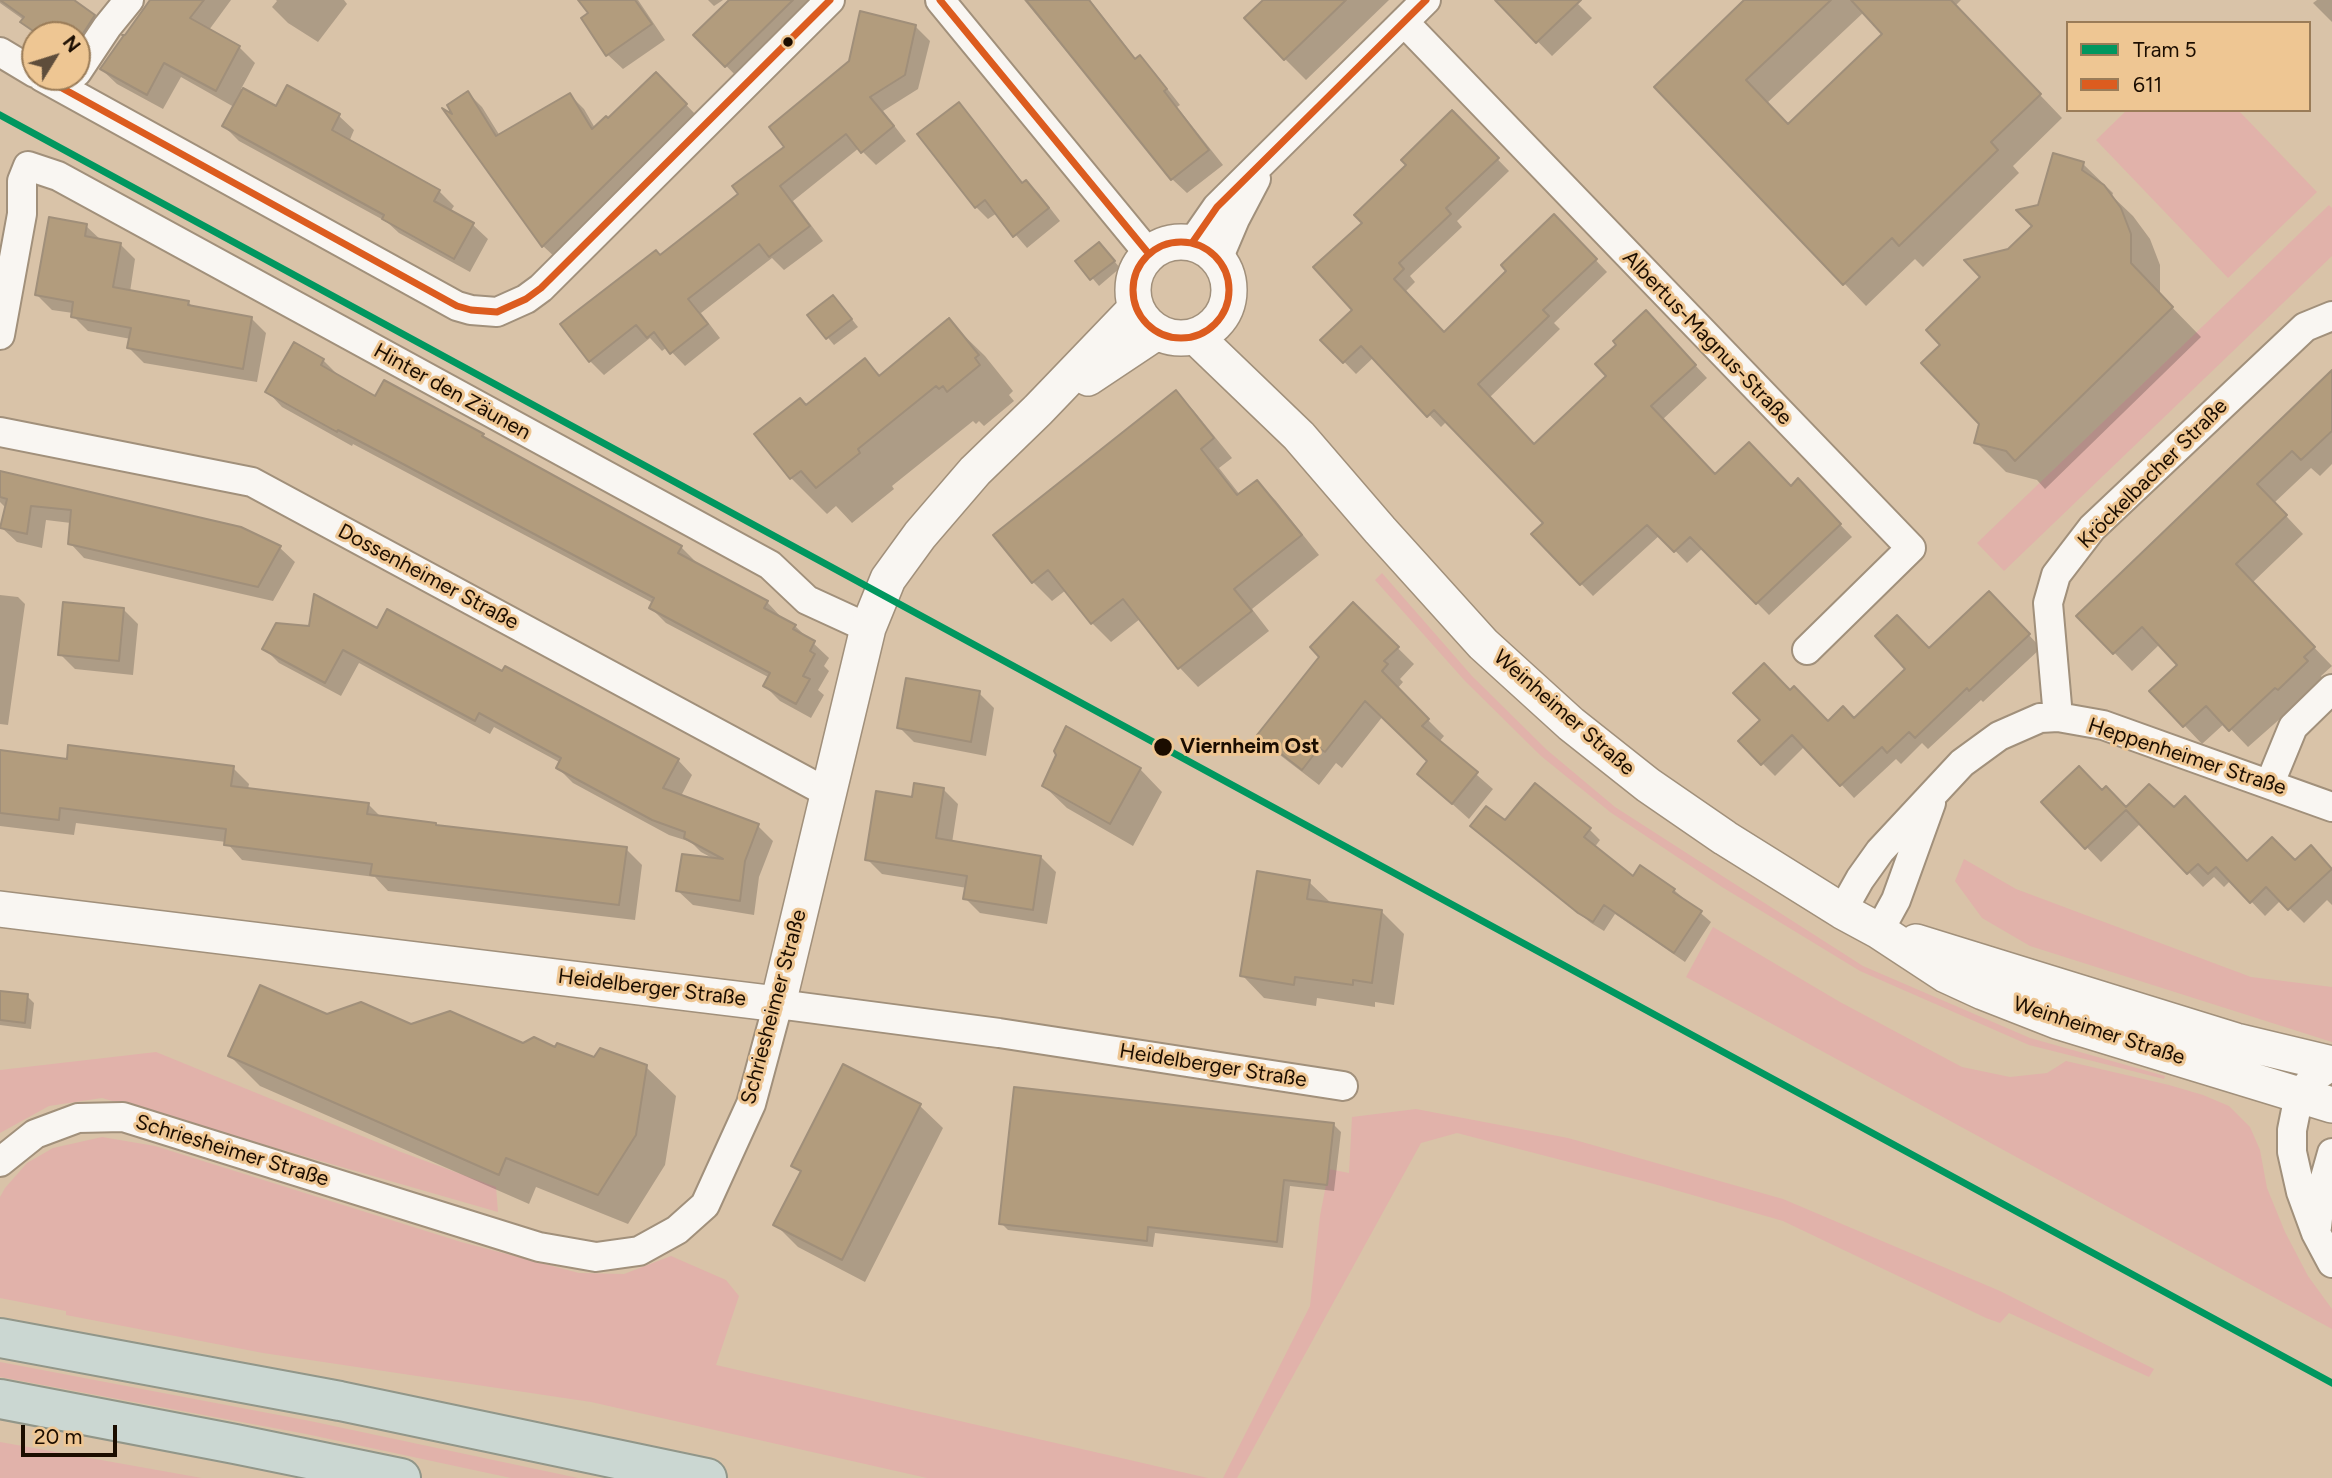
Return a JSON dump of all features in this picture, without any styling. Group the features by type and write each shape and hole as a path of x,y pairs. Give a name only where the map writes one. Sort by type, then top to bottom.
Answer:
{"highway":[{"path":"0,1338 340,1401 707,1478"},
{"path":"0,1399 401,1478"}],"street":[{"path":"91,47 129,0"},
{"path":"86,91 457,306 496,312 526,299 541,288 830,0"},
{"path":"940,0 1149,254"},
{"path":"1205,251 1245,200 1274,150 1426,0"},
{"name":"Albertus-Magnus-Straße","path":"1404,22 1910,548 1807,650"},
{"path":"0,51 21,64"},
{"name":"Hinter den Zäunen","path":"0,335 22,214 22,181 28,166 58,176 770,565 807,600 868,628"},
{"path":"1169,243 1205,251 1227,273 1230,289 1228,305 1208,328 1183,339 1169,338 1147,320 1133,293 1139,265 1149,254 1169,243"},
{"name":"Kröckelbacher Straße","path":"2058,717 2048,603 2056,575 2092,528 2305,327 2332,316"},
{"name":"Schriesheimer Straße","path":"0,1162 35,1134 78,1118 124,1117 539,1247 596,1257 639,1251 677,1230 705,1205 751,1104 830,794 868,628 888,579 920,535 975,471 1038,410 1147,320"},
{"name":"Weinheimer Straße","path":"1208,328 1380,530 1483,644 1571,724 1648,785 1725,838 1947,975 2057,1021 2332,1105"},
{"name":"Dossenheimer Straße","path":"0,432 252,482 830,794"},
{"path":"2270,783 2293,727 2332,689"},
{"name":"Heppenheimer Straße","path":"1842,911 1880,851 1962,763 1999,736 2040,718 2058,717 2103,725 2332,807"},
{"name":"Heppenheimer Straße","path":"1879,931 1896,900 1937,788"},
{"name":"Heidelberger Straße","path":"0,909 999,1033 1343,1086"},
{"name":"Weinheimer Straße","path":"1879,931 2223,1037 2332,1065"},
{"path":"2332,1065 2311,1080 2299,1094 2292,1130 2292,1152 2301,1192 2316,1233 2332,1264"},
{"path":"2316,1233 2321,1192 2332,1153"}],"shaded area":[{"path":"2125,112 2240,112 2317,192 2228,278 2096,140"},
{"path":"2329,205 2332,208 2332,256 2004,571 1977,543"},
{"path":"1382,573 1472,676 1547,750 1615,807 1863,966 2030,1038 2165,1076 2164,1079 2029,1045 1860,971 1722,887 1610,812 1541,756 1465,681 1375,580"},
{"path":"1964,859 2016,889 2251,977 2332,987 2332,1042 2030,946 1982,918 1955,881"},
{"path":"1713,927 1840,1002 1962,1067 2010,1077 2047,1073 2066,1061 2169,1085 2229,1106 2250,1127 2260,1150 2267,1188 2285,1232 2308,1276 2332,1309 2332,1329 1686,977"},
{"path":"156,1052 401,1152 496,1187 498,1212 102,1098 49,1106 0,1133 0,1070"},
{"path":"1416,1109 1568,1138 1783,1199 2000,1291 2154,1369 2149,1377 2009,1313 2000,1323 1986,1318 1783,1221 1654,1184 1457,1133 1421,1143 1237,1478 1223,1478 1310,1306 1320,1216 1329,1169 1349,1173 1352,1117"},
{"path":"102,1137 155,1146 461,1242 579,1273 624,1274 671,1256 726,1280 739,1296 716,1365 1208,1478 927,1478 591,1402 263,1353 66,1315 66,1311 0,1298 0,1197 5,1188 27,1163 53,1148"},
{"path":"0,1362 310,1421 578,1478 511,1478 306,1434 0,1377"},
{"path":"0,1442 202,1478 0,1478"}],"building":[{"path":"0,0 74,0 95,15 91,21 21,23 20,22 24,17"},
{"path":"150,0 204,0 190,18 240,46 216,91 164,63 147,95 100,69"},
{"path":"578,0 635,0 652,24 606,56 581,18 588,13"},
{"path":"729,0 793,0 725,67 693,35"},
{"path":"1026,0 1089,0 1135,59 1140,55 1209,150 1171,180"},
{"path":"1263,0 1346,0 1284,60 1244,18"},
{"path":"1495,0 1581,0 1536,43"},
{"path":"1744,0 1831,0 1746,80 1788,124 1882,34 1851,0 1951,0 2041,94 1991,142 1998,150 1899,246 1892,238 1843,285 1654,87"},
{"path":"860,11 916,25 905,75 870,97 894,126 861,153 846,134 780,186 810,226 769,257 759,244 688,299 708,324 670,354 654,332 647,338 636,325 589,362 560,324 656,250 660,255 738,194 732,186 784,147 769,127 849,61"},
{"path":"656,72 687,104 542,247 442,108 452,114 447,105 468,91 496,136 570,93 592,129 606,116 608,118"},
{"path":"287,85 340,114 332,130 440,190 434,201 474,223 454,259 382,219 384,215 222,126 243,88 276,106"},
{"path":"959,102 1022,183 1026,180 1049,208 1013,237 985,200 975,208 917,134"},
{"path":"1452,110 1499,158 1446,208 1451,214 1399,263 1404,269 1394,279 1444,332 1506,271 1501,265 1554,214 1597,259 1543,310 1549,316 1478,384 1534,444 1606,376 1595,364 1616,345 1613,341 1646,310 1696,365 1651,406 1715,474 1749,442 1791,486 1798,478 1841,524 1756,604 1690,537 1674,552 1647,525 1580,585 1531,534 1543,523 1434,410 1427,417 1361,346 1343,363 1320,340 1352,310 1313,267 1362,223 1354,215 1406,165 1401,160"},
{"path":"2053,153 2084,162 2082,170 2104,185 2121,208 2131,234 2131,263 2173,307 2015,461 2006,451 1974,443 1979,424 1921,363 1940,345 1926,330 1980,277 1964,260 2008,249 2032,226 2016,210 2038,205"},
{"path":"49,217 87,224 85,236 121,243 113,287 189,301 188,305 252,317 243,369 127,348 131,328 71,317 73,302 35,295"},
{"path":"1099,242 1115,261 1090,280 1075,261"},
{"path":"833,295 852,319 826,339 807,315"},
{"path":"949,318 979,355 975,358 980,365 947,392 943,386 939,389 936,386 858,449 860,453 816,488 801,471 790,479 754,434 800,398 806,405 865,358 879,376"},
{"path":"294,342 324,359 321,365 375,396 384,380 484,434 482,436 682,546 678,553 768,601 764,608 796,625 793,629 815,641 810,651 815,654 803,676 810,679 796,704 763,686 770,673 649,608 654,598 265,392"},
{"path":"2332,370 2332,431 2301,460 2292,451 2257,484 2287,515 2236,564 2315,647 2304,657 2308,661 2229,731 2206,706 2183,727 2149,691 2177,665 2142,627 2113,654 2076,616"},
{"path":"1176,390 1214,438 1201,449 1237,495 1257,480 1302,535 1234,589 1252,611 1178,669 1123,599 1091,624 1048,570 1032,583 993,535"},
{"path":"0,471 241,527 281,546 258,587 68,544 71,510 31,506 27,534 0,528 7,499 0,497"},
{"path":"1989,591 2030,634 1969,691 1967,688 1915,738 1909,732 1887,753 1882,747 1840,786 1792,735 1761,765 1738,741 1760,720 1733,693 1764,663 1790,690 1794,686 1828,721 1843,706 1854,718 1905,669 1875,636 1897,615 1929,648"},
{"path":"314,594 377,628 387,609 502,671 505,666 679,759 663,788 759,824 745,861 740,901 676,891 682,854 723,859 684,838 685,832 652,820 556,768 561,758 479,713 475,721 343,650 325,683 262,649 276,623 309,626"},
{"path":"63,602 124,608 119,661 58,655"},
{"path":"1353,602 1399,647 1384,661 1388,664 1382,671 1429,719 1422,726 1478,772 1452,804 1417,774 1427,761 1365,701 1325,752 1319,748 1302,770 1257,735 1319,657 1310,647"},
{"path":"906,678 980,691 971,742 897,728"},
{"path":"1066,726 1141,768 1110,824 1042,786"},
{"path":"68,745 234,766 231,786 369,803 367,814 436,825 627,847 619,905 370,875 372,864 224,845 226,829 60,808 59,820 0,813 0,750 67,759"},
{"path":"2079,766 2102,790 2106,786 2126,807 2149,784 2174,807 2185,796 2247,861 2272,837 2295,860 2311,845 2332,869 2288,910 2266,887 2250,903 2216,867 2208,874 2198,864 2187,874 2126,810 2085,849 2041,802"},
{"path":"914,783 944,788 936,838 1041,856 1033,910 963,899 967,876 865,860 876,791 912,797"},
{"path":"1535,783 1591,828 1584,837 1633,876 1640,865 1702,911 1674,953 1604,905 1593,922 1578,913 1470,826 1486,806 1505,820"},
{"path":"1257,871 1310,880 1307,899 1382,910 1372,983 1353,980 1353,985 1295,977 1294,985 1240,976"},
{"path":"260,985 327,1014 361,1002 411,1024 450,1011 523,1043 534,1037 555,1047 557,1043 594,1057 600,1048 647,1065 636,1135 598,1195 506,1158 499,1175 228,1056"},
{"path":"0,991 28,994 25,1023 0,1020"},
{"path":"843,1064 921,1104 842,1260 773,1225 801,1171 791,1166"},
{"path":"1014,1087 1334,1123 1327,1185 1284,1180 1277,1242 1148,1227 1147,1241 999,1224"}],"tram line":[{"name":"5","path":"0,115 2332,1383"}],"transit line":[{"name":"611","path":"67,91 457,306 497,312 526,299 541,288 830,0"},
{"name":"611","path":"940,0 1149,254"},
{"name":"611","path":"1192,243 1217,207 1426,0"},
{"name":"611","path":"1181,242 1199,245 1215,256 1226,272 1229,290 1226,308 1215,324 1199,335 1181,338 1163,335 1147,324 1136,308 1133,290 1136,272 1147,256 1163,245 1181,242"}],"place":[{"name":"Viernheim Ost","path":"1163,747"}]}
